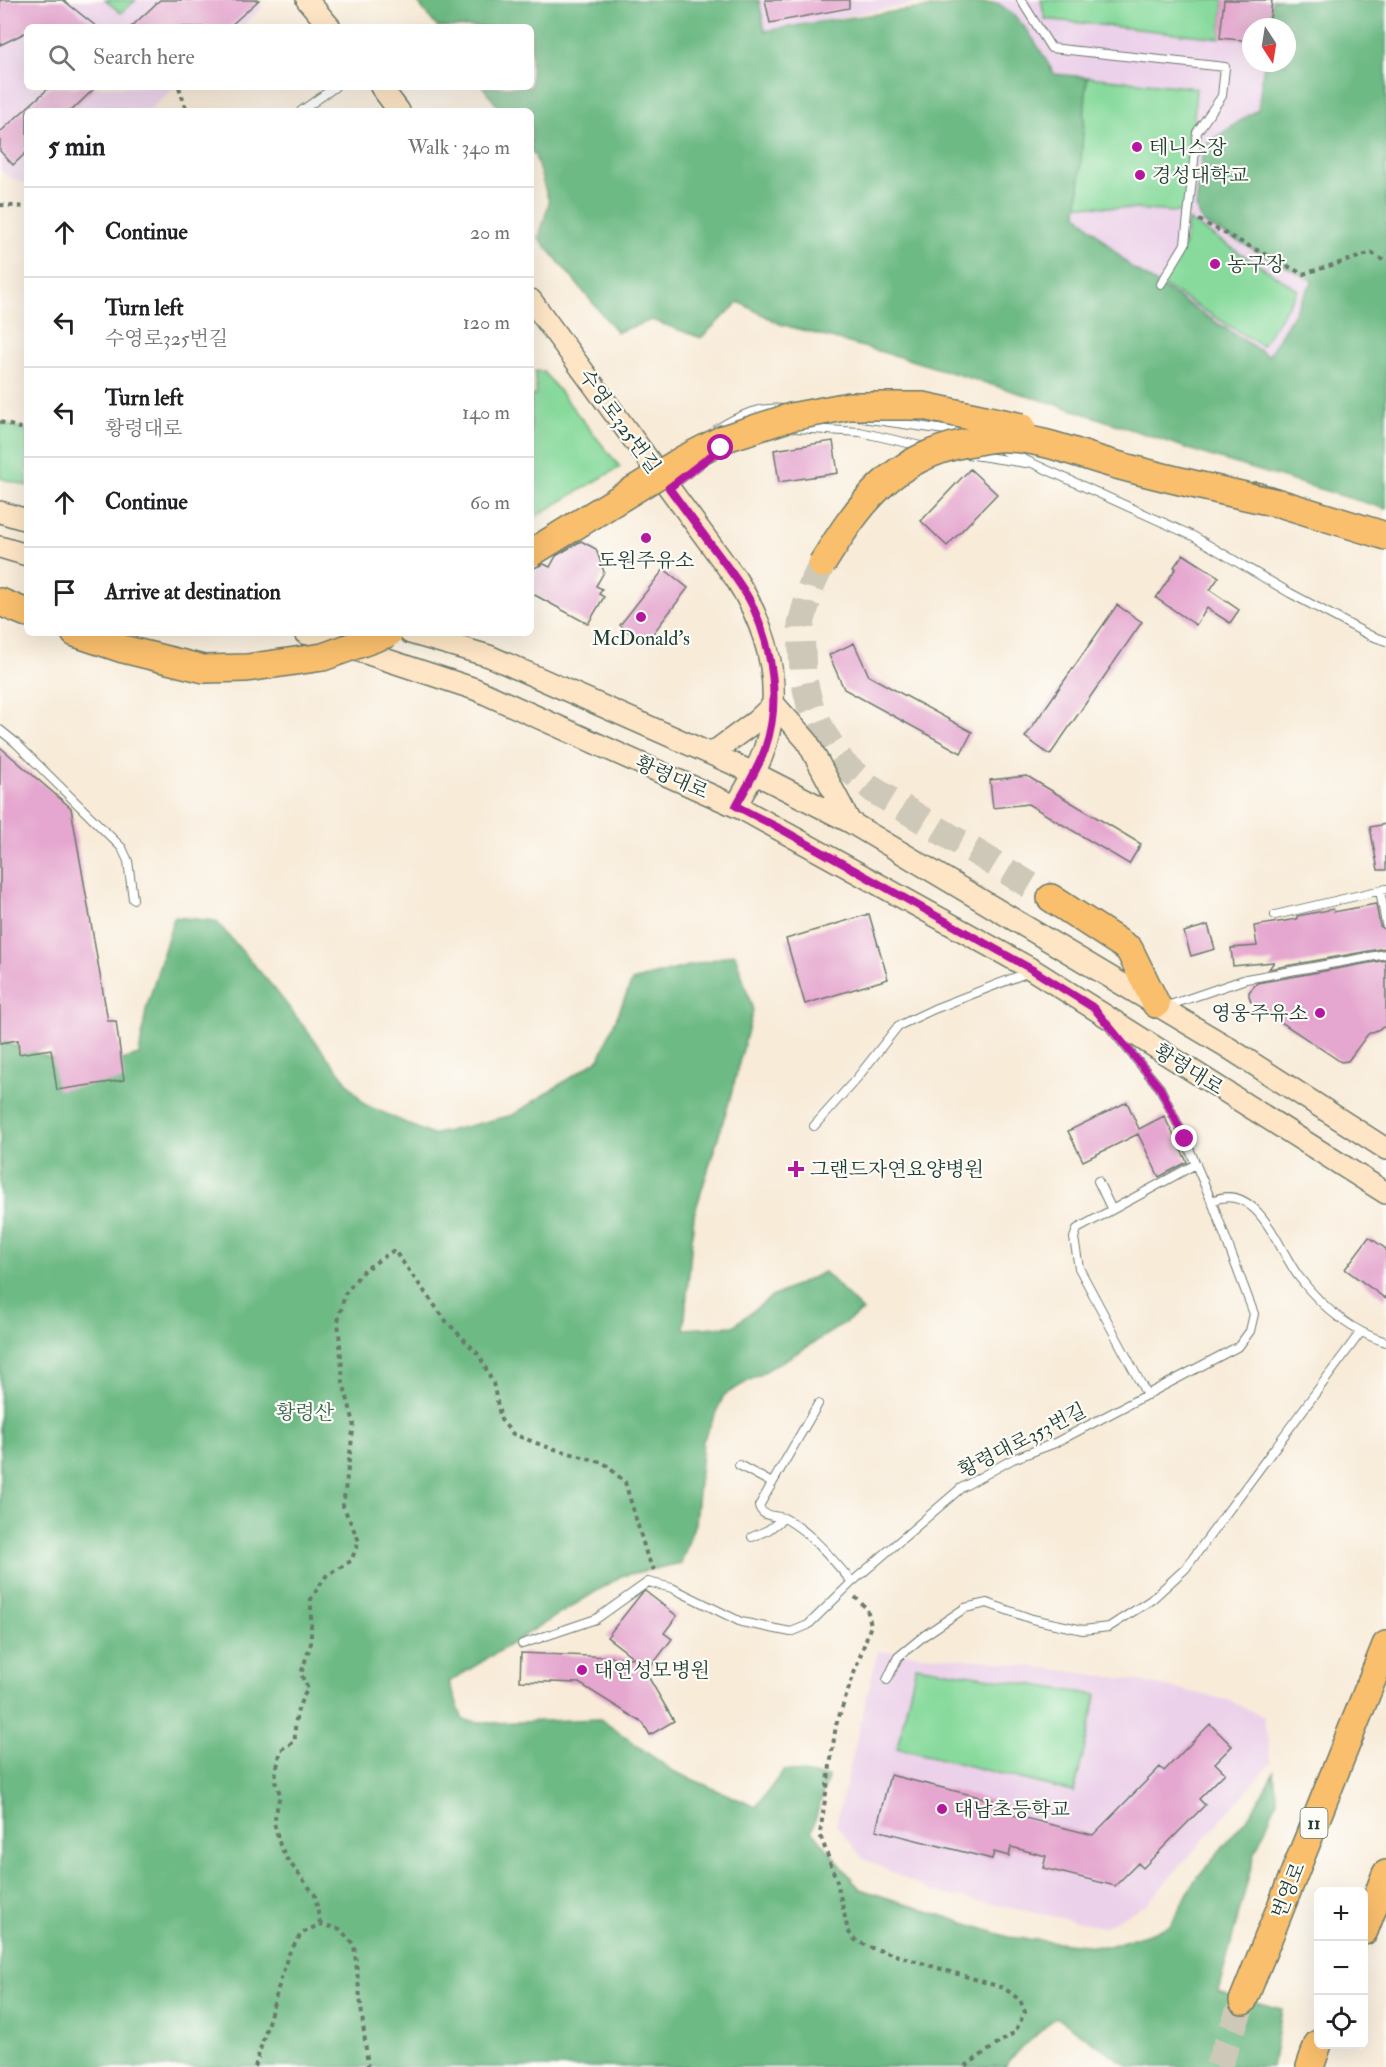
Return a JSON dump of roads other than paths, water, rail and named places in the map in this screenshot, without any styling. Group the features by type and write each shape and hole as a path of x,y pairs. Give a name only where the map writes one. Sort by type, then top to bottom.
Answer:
{"highway":[{"path":"534,551 684,459 723,439 791,417 849,406 923,406 1022,427 1386,536"},
{"path":"822,564 861,505 882,484 924,455 951,446 978,441 1007,438 1035,442 1179,482 1277,503"},
{"path":"0,602 24,612"},
{"path":"84,636 123,649 204,669 247,668 323,657 381,636"},
{"path":"1051,898 1129,949 1159,1006"},
{"name":"번영로","path":"1243,2001 1386,1645"},
{"path":"1368,1921 1386,1874"},
{"path":"1310,2067 1316,2049"}],"main road":[{"path":"307,0 327,24"},
{"path":"383,90 397,108"},
{"name":"수영로325번길","path":"534,304 736,579 752,605 770,661 774,704 765,749 736,806"},
{"path":"0,512 24,519"},
{"path":"0,547 24,554"},
{"name":"황령대로","path":"314,636 475,689 736,806 781,829 1033,970 1386,1193"},
{"name":"황령대로","path":"420,636 489,656 754,773 850,822 1224,1044 1386,1149"},
{"path":"711,754 756,722 774,704 807,741 850,822"}],"lane":[{"path":"1021,0 1051,48 1225,67 1222,96 1197,132 1185,244 1161,284"},
{"path":"305,108 331,90"},
{"path":"669,488 717,429 739,415 772,407 841,416"},
{"path":"852,417 966,434 1193,536 1300,598 1369,635 1386,641"},
{"path":"784,430 795,428 860,432 922,447 1039,465"},
{"path":"713,454 721,448 754,436 774,432"},
{"path":"669,488 704,461"},
{"path":"0,730 15,742 122,848 128,861 133,900"},
{"path":"1275,915 1383,889 1386,924"},
{"path":"1159,1006 1246,979 1386,954"},
{"path":"814,1126 857,1078 898,1026 934,1009 1033,970"},
{"name":"황령대로353번길","path":"522,1644 596,1619 648,1582 672,1588 741,1622 791,1632 808,1625 849,1585 961,1488 1013,1460 1055,1443 1239,1346 1250,1331 1254,1314 1212,1201 1160,1088 1094,1008"},
{"path":"1147,1395 1079,1268 1074,1238 1077,1229 1196,1164"},
{"path":"1098,1181 1112,1210"},
{"path":"1212,1201 1232,1196 1250,1204 1265,1220 1299,1277 1333,1315 1360,1333 1386,1342"},
{"path":"887,1680 898,1657 925,1635 965,1608 987,1603 1032,1619 1083,1630 1109,1627 1151,1600 1185,1569 1360,1333"},
{"path":"818,1404 759,1506 760,1511 765,1515 784,1518 812,1536 849,1585"},
{"path":"739,1465 772,1483"},
{"path":"752,1537 768,1530 784,1518"}],"tunnel":[{"path":"822,564 811,587 801,624 803,676 810,705 823,733 843,764 875,791 1051,898"},
{"path":"1218,2067 1243,2001"}],"place":[{"name":"테니스장","path":"1137,147"},
{"name":"경성대학교","path":"1140,175"},
{"name":"농구장","path":"1215,264"},
{"name":"도원주유소","path":"646,538"},
{"name":"McDonald's","path":"641,617"},
{"name":"영웅주유소","path":"1320,1013"},
{"name":"그랜드자연요양병원","path":"796,1169"},
{"name":"대연성모병원","path":"582,1670"},
{"name":"대남초등학교","path":"942,1809"}],"park label":[{"name":"황령산","path":"305,1412"}]}
